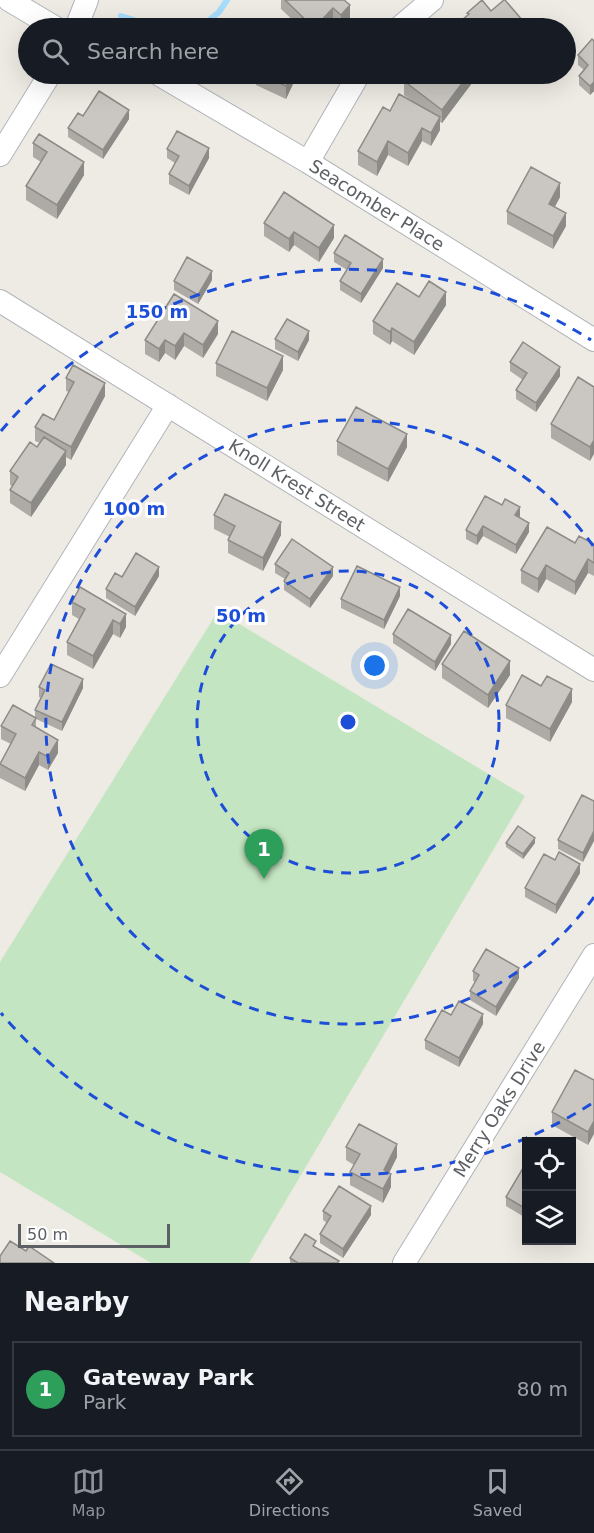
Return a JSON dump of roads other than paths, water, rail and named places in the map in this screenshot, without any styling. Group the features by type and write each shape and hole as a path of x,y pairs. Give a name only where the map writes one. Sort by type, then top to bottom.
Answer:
{"street":[{"path":"9,0 39,18"},
{"path":"80,18 87,0"},
{"path":"411,18 432,0"},
{"path":"0,155 44,84"},
{"name":"Seacomber Place","path":"175,84 308,162 594,340"},
{"path":"308,162 353,84"},
{"name":"Knoll Krest Street","path":"0,302 594,670"},
{"path":"0,676 168,405"},
{"name":"Merry Oaks Drive","path":"404,1263 594,955"}],"waterway":[{"path":"212,18 227,0"},
{"path":"121,16 128,18"}],"place":[{"name":"Gateway Park","path":"264,879"}]}
